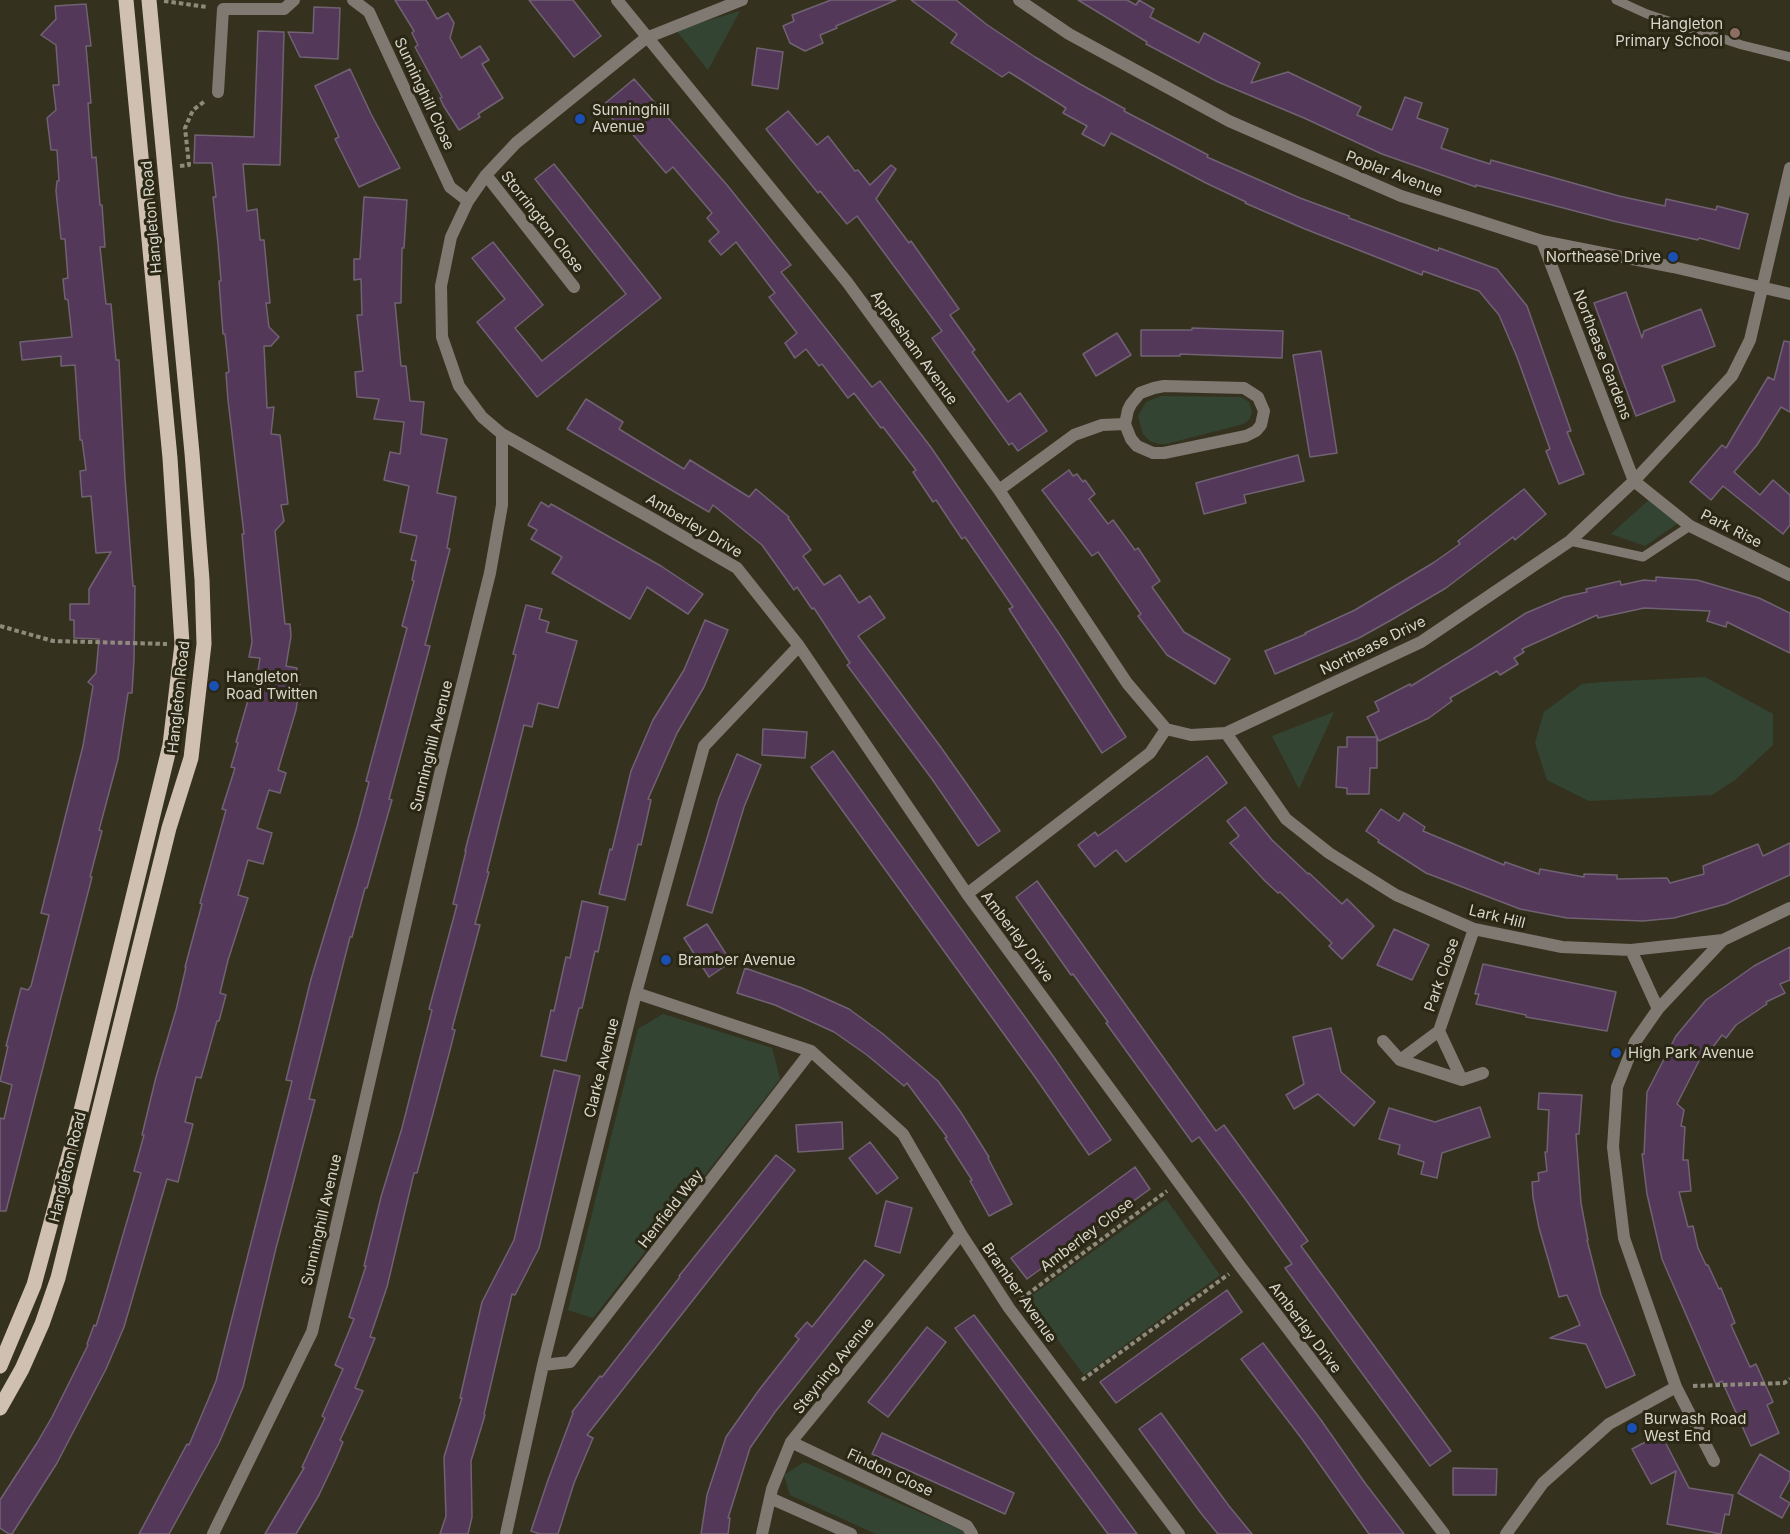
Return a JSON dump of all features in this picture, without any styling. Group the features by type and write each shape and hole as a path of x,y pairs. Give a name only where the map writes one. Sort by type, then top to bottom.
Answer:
{"main road":[{"name":"Hangleton Road","path":"0,1366 34,1285 60,1193 170,746 182,644 170,458 126,0"},
{"name":"Hangleton Road","path":"0,1408 22,1369 53,1294 80,1196 170,828 191,758 204,644 202,580 192,453 151,0"},
{"path":"133,78 157,74"},
{"path":"170,458 192,453"},
{"path":"151,823 170,828"},
{"path":"60,1193 80,1196"}],"street":[{"path":"218,92 223,4 284,9 294,0"},
{"name":"Sunninghill Close","path":"353,0 369,12 450,188 468,201"},
{"name":"Applesham Avenue","path":"617,0 847,282 999,490 1127,683 1166,729"},
{"path":"502,434 482,417 459,386 442,337 441,286 451,237 468,201 486,174 516,143 646,38 742,0"},
{"name":"Poplar Avenue","path":"1019,0 1069,34 1229,121 1401,196 1542,241 1790,294"},
{"name":"Northease Drive","path":"1166,729 1191,735 1226,733 1421,642 1570,541 1635,481 1731,376 1750,340 1790,168"},
{"name":"Storrington Close","path":"486,174 574,288"},
{"name":"Northease Gardens","path":"1542,241 1635,481"},
{"path":"1164,386 1244,388 1258,397 1264,411 1261,425 1256,431 1246,436 1164,453 1153,453 1137,446 1131,439 1125,424 1128,410 1136,397 1144,391 1164,386"},
{"path":"999,490 1074,435 1102,424 1125,424"},
{"name":"Amberley Drive","path":"502,434 736,568 799,646 966,894 1240,1266 1444,1534"},
{"name":"Sunninghill Avenue","path":"213,1534 312,1332 440,774 490,573 502,506 502,434"},
{"name":"Park Rise","path":"1635,481 1690,526 1790,575"},
{"name":"Clarke Avenue","path":"506,1534 543,1365 636,993 704,746 799,646"},
{"path":"966,894 1150,753 1166,729"},
{"name":"Lark Hill","path":"1226,733 1286,819 1294,826 1329,853 1396,895 1474,929 1562,947 1631,951 1723,940 1790,908"},
{"name":"Park Close","path":"1400,1060 1439,1031 1474,929"},
{"path":"1714,1461 1676,1387 1624,1238 1612,1147 1617,1087 1635,1042 1658,1009 1723,940"},
{"path":"1631,951 1658,1009"},
{"name":"Bramber Avenue","path":"636,993 811,1052 903,1134 961,1234 1009,1308 1179,1534"},
{"name":"Park Close","path":"1439,1031 1462,1080"},
{"path":"1383,1041 1400,1060 1462,1080 1483,1073"},
{"name":"Henfield Way","path":"543,1365 570,1362 811,1052"},
{"name":"Steyning Avenue","path":"762,1534 770,1498 791,1442 961,1234"},
{"path":"1506,1534 1543,1483 1609,1424 1676,1387"},
{"name":"Findon Close","path":"791,1442 967,1526 972,1534"},
{"path":"770,1498 851,1534"}],"lane":[{"path":"1616,0 1647,14 1742,45 1790,57"},
{"path":"1570,541 1643,557 1690,526"}],"path":[{"path":"151,0 223,4"},
{"path":"166,168 189,165 185,128 192,110 218,92"},
{"path":"0,626 53,641 182,644"},
{"name":"Amberley Close","path":"1009,1308 1179,1182"},
{"path":"1071,1389 1240,1266"},
{"path":"1676,1387 1784,1383 1790,1379"}],"green space":[{"path":"740,11 708,70 676,30"},
{"path":"1161,396 1241,397 1249,402 1252,413 1249,420 1243,424 1159,444 1150,441 1143,434 1138,416 1146,402"},
{"path":"1650,499 1678,523 1645,546 1611,534"},
{"path":"1705,677 1773,714 1773,745 1735,780 1712,795 1589,801 1547,780 1535,743 1544,712 1582,684"},
{"path":"1334,712 1299,789 1272,736"},
{"path":"663,1014 772,1048 780,1079 593,1318 568,1310 638,1029"},
{"path":"1166,1199 1220,1275 1084,1375 1027,1299"},
{"path":"804,1462 963,1531 965,1534 876,1534 790,1495 784,1475"}],"building":[{"path":"395,0 426,0 437,19 448,13 454,23 450,38 461,58 480,46 489,60 482,64 503,98 478,114 480,117 459,130 443,105 440,98 442,97 415,47 418,45 412,33 414,31"},
{"path":"529,0 573,0 601,36 574,57"},
{"path":"831,0 896,0 836,26 837,28 820,35 823,43 805,51 790,43 783,26 794,21 792,15"},
{"path":"911,0 956,0 986,24 1035,57 1125,109 1124,111 1208,155 1207,157 1300,198 1349,216 1349,218 1438,251 1439,248 1497,269 1527,306 1571,431 1567,432 1584,474 1559,484 1546,451 1550,449 1517,357 1499,315 1479,291 1423,271 1422,275 1305,229 1245,203 1111,133 1104,146 1082,134 1087,126 1063,113 1066,108 1009,72 1002,77 951,43 957,34"},
{"path":"1078,0 1127,0 1136,5 1139,0 1154,9 1150,17 1199,43 1204,33 1260,63 1251,83 1288,72 1361,107 1357,115 1392,130 1405,97 1422,103 1417,118 1448,129 1441,148 1490,164 1491,160 1619,196 1665,206 1666,199 1716,210 1717,206 1748,214 1739,249 1699,238 1698,240 1613,221 1476,185 1476,187 1382,154 1218,82 1146,44 1147,42"},
{"path":"86,4 91,46 86,46 91,103 88,103 92,158 96,157 100,205 102,205 105,247 100,247 106,304 111,304 116,360 119,360 125,479 133,586 135,586 132,693 128,693 118,759 99,830 102,831 90,877 92,877 6,1211 0,1211 0,1118 4,1119 12,1085 0,1081 8,1046 6,1046 21,988 28,990 31,986 49,915 41,913 83,746 93,686 88,682 96,673 99,639 74,638 74,620 70,620 70,604 89,604 89,589 111,552 96,553 91,496 82,497 80,471 86,470 82,440 80,440 75,365 61,366 61,356 22,360 20,342 72,337 63,279 68,278 65,239 61,239 56,191 57,181 59,181 57,150 51,150 47,118 56,110 53,85 59,85 56,45 41,35 56,19 55,6"},
{"path":"314,7 340,8 338,59 300,57 288,32 313,33"},
{"path":"258,31 284,32 280,165 243,164 247,211 257,209 260,240 264,240 270,303 266,303 269,327 279,337 271,346 264,346 267,408 274,407 271,434 280,435 288,504 281,505 284,521 275,531 285,624 290,624 291,636 286,666 297,668 294,683 300,684 296,710 278,770 286,773 280,793 269,790 257,828 272,833 263,864 248,860 238,895 248,898 220,993 226,995 219,1021 217,1021 201,1078 196,1077 185,1122 193,1124 178,1182 167,1179 124,1327 106,1369 57,1463 12,1534 9,1534 0,1528 0,1500 52,1417 88,1345 104,1300 141,1173 134,1171 156,1077 176,1010 202,904 200,903 226,810 222,809 235,768 231,767 238,743 236,742 251,690 255,690 260,658 249,657 252,642 242,534 244,534 228,400 226,373 229,372 225,334 223,334 219,281 221,281 213,197 216,197 212,163 194,163 195,135 254,137"},
{"path":"757,48 783,52 778,89 752,85"},
{"path":"350,69 400,168 359,187 335,139 339,137 315,86"},
{"path":"634,79 727,185 791,265 781,272 872,387 880,381 930,446 1060,635 1126,737 1102,753 1009,609 1013,607 965,537 962,539 936,500 933,502 913,472 916,470 883,427 881,428 854,393 848,398 822,364 819,366 806,349 795,358 785,343 797,333 769,297 775,293 736,242 721,255 709,241 719,232 707,218 712,213 673,167 666,173 629,130 625,134 602,106"},
{"path":"788,111 817,145 828,136 855,171 858,170 870,185 891,165 896,169 876,199 909,243 911,241 959,309 950,315 975,350 972,352 1008,402 1020,393 1047,431 1018,451 1012,443 1009,445 932,338 942,331 857,216 847,224 820,191 818,193 766,129"},
{"path":"554,164 661,298 537,397 477,322 505,299 472,258 493,242 543,305 515,328 542,361 626,294 535,179"},
{"path":"364,197 407,200 404,248 402,248 401,303 395,303 401,366 406,366 410,401 424,402 421,434 447,439 437,493 456,497 447,548 450,549 425,645 430,646 389,799 392,800 352,937 350,937 309,1099 315,1100 275,1252 243,1387 219,1443 169,1534 139,1534 187,1444 189,1445 216,1381 292,1081 286,1080 311,979 357,827 369,782 366,781 407,628 402,626 414,581 412,580 416,561 411,560 417,536 400,532 409,486 384,480 390,452 400,454 404,422 374,419 379,399 357,397 355,372 363,371 357,315 362,315 361,279 354,280 354,259 360,259"},
{"path":"1626,292 1642,338 1644,331 1701,309 1715,346 1662,366 1675,401 1636,416 1594,303"},
{"path":"1192,328 1283,331 1282,358 1180,354 1180,356 1141,356 1141,330 1192,330"},
{"path":"1117,333 1131,355 1096,376 1083,354"},
{"path":"1784,341 1790,342 1790,412 1781,407 1757,445 1734,472 1760,495 1773,480 1790,495 1790,525 1783,534 1723,486 1711,500 1690,482 1722,445 1726,448 1768,377 1774,380"},
{"path":"1321,351 1337,453 1310,457 1293,355"},
{"path":"586,399 623,422 619,429 684,469 690,460 749,497 756,489 789,517 811,550 803,556 824,585 840,575 859,603 870,596 885,618 858,636 1000,831 978,846 932,779 847,665 850,663 814,608 812,609 797,587 794,590 762,545 713,505 709,512 567,429"},
{"path":"1298,455 1304,481 1244,495 1246,503 1204,514 1196,483"},
{"path":"1069,470 1073,476 1077,474 1083,482 1085,480 1095,494 1089,499 1108,524 1113,520 1135,550 1138,548 1160,581 1152,587 1184,632 1230,659 1215,684 1167,655 1138,616 1141,614 1098,552 1092,556 1042,490"},
{"path":"1524,489 1546,514 1515,540 1513,537 1446,588 1359,638 1275,674 1265,651 1355,610 1433,563 1460,544 1458,541"},
{"path":"541,502 549,507 551,504 661,566 703,594 688,614 647,587 630,619 552,573 562,557 531,539 537,530 528,525"},
{"path":"1656,577 1697,580 1759,598 1790,613 1790,653 1727,622 1726,627 1707,621 1710,611 1644,608 1598,618 1597,615 1522,649 1524,652 1514,658 1518,664 1500,675 1497,671 1450,698 1452,701 1429,718 1379,741 1367,717 1379,711 1375,702 1410,684 1411,686 1526,613 1564,597 1587,592 1586,589 1620,581 1621,585 1644,580 1656,581"},
{"path":"526,605 542,609 539,619 549,622 546,632 577,641 558,708 538,703 532,727 524,725 475,924 480,925 452,1029 455,1030 450,1050 417,1173 414,1173 387,1287 370,1337 375,1338 355,1388 363,1391 340,1440 343,1442 335,1461 319,1495 296,1534 265,1534 304,1468 302,1467 325,1418 322,1416 343,1369 335,1365 354,1319 349,1317 366,1266 364,1266 381,1197 402,1128 432,1010 429,1009 457,905 453,904 465,851 516,655 513,654"},
{"path":"705,620 728,630 704,687 677,733 648,799 651,800 641,845 638,844 625,900 599,894 631,771 653,720 684,670"},
{"path":"763,729 807,732 805,758 762,755"},
{"path":"1347,737 1377,737 1377,768 1370,768 1369,794 1347,794 1347,788 1336,787 1338,747 1347,747"},
{"path":"833,751 1111,1140 1089,1155 811,767"},
{"path":"737,754 761,765 744,807 712,913 687,905 719,798"},
{"path":"1207,756 1227,783 1126,862 1116,850 1095,867 1078,845 1095,832 1098,836"},
{"path":"1245,807 1272,840 1308,874 1342,904 1347,899 1374,926 1342,959 1329,946 1332,943 1280,892 1278,893 1265,881 1230,843 1239,836 1227,821"},
{"path":"1381,809 1399,821 1404,813 1425,827 1423,831 1504,865 1505,862 1539,874 1540,869 1584,877 1584,874 1617,875 1617,879 1667,878 1670,883 1704,874 1703,866 1758,844 1763,856 1790,843 1790,875 1726,904 1674,918 1643,921 1567,918 1520,909 1426,873 1378,842 1379,840 1366,831"},
{"path":"1037,881 1216,1131 1224,1125 1280,1202 1308,1241 1301,1246 1451,1451 1430,1466 1285,1268 1292,1264 1246,1200 1199,1137 1192,1142 1016,897"},
{"path":"582,901 608,907 598,952 595,951 582,1008 579,1008 566,1061 541,1056 566,957 570,958"},
{"path":"707,924 731,962 709,977 684,938"},
{"path":"1394,929 1429,945 1412,980 1377,965"},
{"path":"1790,947 1790,980 1780,984 1785,993 1766,1002 1767,1004 1736,1025 1726,1038 1722,1035 1706,1056 1703,1053 1677,1104 1684,1110 1681,1126 1685,1127 1683,1160 1688,1160 1691,1191 1679,1192 1688,1227 1693,1226 1698,1248 1719,1289 1721,1288 1735,1323 1731,1325 1750,1367 1756,1364 1773,1402 1767,1405 1779,1433 1751,1446 1722,1381 1716,1384 1662,1259 1647,1194 1642,1154 1644,1154 1647,1092 1676,1036 1706,1000 1754,966"},
{"path":"1483,964 1616,992 1607,1031 1526,1017 1526,1015 1476,1004 1479,994 1475,994"},
{"path":"745,968 802,988 849,1009 883,1034 938,1081 989,1157 1012,1204 989,1216 970,1181 972,1180 945,1138 947,1137 907,1083 904,1086 867,1055 834,1032 775,1005 737,993"},
{"path":"1331,1028 1341,1072 1375,1102 1354,1126 1318,1094 1294,1109 1286,1095 1304,1084 1293,1037"},
{"path":"554,1070 580,1076 539,1248 515,1295 512,1294 485,1415 471,1461 472,1517 468,1534 440,1534 446,1516 444,1457 462,1398 460,1398 482,1302 514,1240"},
{"path":"1539,1093 1582,1095 1579,1134 1576,1134 1581,1203 1587,1240 1601,1295 1635,1375 1606,1388 1586,1344 1550,1338 1580,1325 1567,1295 1559,1297 1539,1228 1533,1197 1532,1182 1539,1181 1538,1173 1547,1171 1545,1152 1547,1152 1549,1110 1538,1109"},
{"path":"1480,1107 1490,1137 1442,1153 1437,1178 1421,1174 1424,1162 1398,1154 1400,1145 1379,1139 1389,1108 1435,1122"},
{"path":"842,1122 843,1149 798,1152 796,1125"},
{"path":"870,1142 898,1178 877,1194 849,1158"},
{"path":"776,1155 795,1170 587,1435 593,1438 574,1483 558,1534 540,1534 531,1531 572,1412"},
{"path":"1135,1167 1150,1189 1027,1279 1011,1258"},
{"path":"886,1201 912,1208 900,1253 875,1246"},
{"path":"865,1260 884,1275 775,1412 750,1448 728,1518 730,1518 728,1534 701,1534 707,1495 726,1437 799,1339 795,1336 807,1322 812,1327"},
{"path":"1227,1290 1242,1312 1116,1403 1100,1382"},
{"path":"974,1315 1137,1534 1108,1534 955,1328"},
{"path":"927,1327 946,1342 888,1417 868,1402"},
{"path":"1263,1343 1404,1534 1369,1534 1302,1439 1241,1359"},
{"path":"1161,1413 1252,1534 1218,1534 1200,1512 1139,1429"},
{"path":"882,1433 1014,1493 1005,1514 872,1454"},
{"path":"1661,1434 1689,1488 1733,1495 1729,1515 1725,1514 1721,1534 1667,1524 1676,1471 1651,1484 1632,1449"},
{"path":"1760,1454 1790,1472 1790,1479 1780,1497 1790,1503 1782,1518 1738,1493"},
{"path":"1453,1468 1497,1469 1496,1495 1453,1495"}],"place":[{"name":"Hangleton Primary School","path":"1735,33"},
{"name":"Sunninghill Avenue","path":"580,119"},
{"name":"Northease Drive","path":"1673,257"},
{"name":"Hangleton Road Twitten","path":"214,686"},
{"name":"Bramber Avenue","path":"666,960"},
{"name":"High Park Avenue","path":"1616,1053"},
{"name":"Burwash Road West End","path":"1632,1428"}]}
